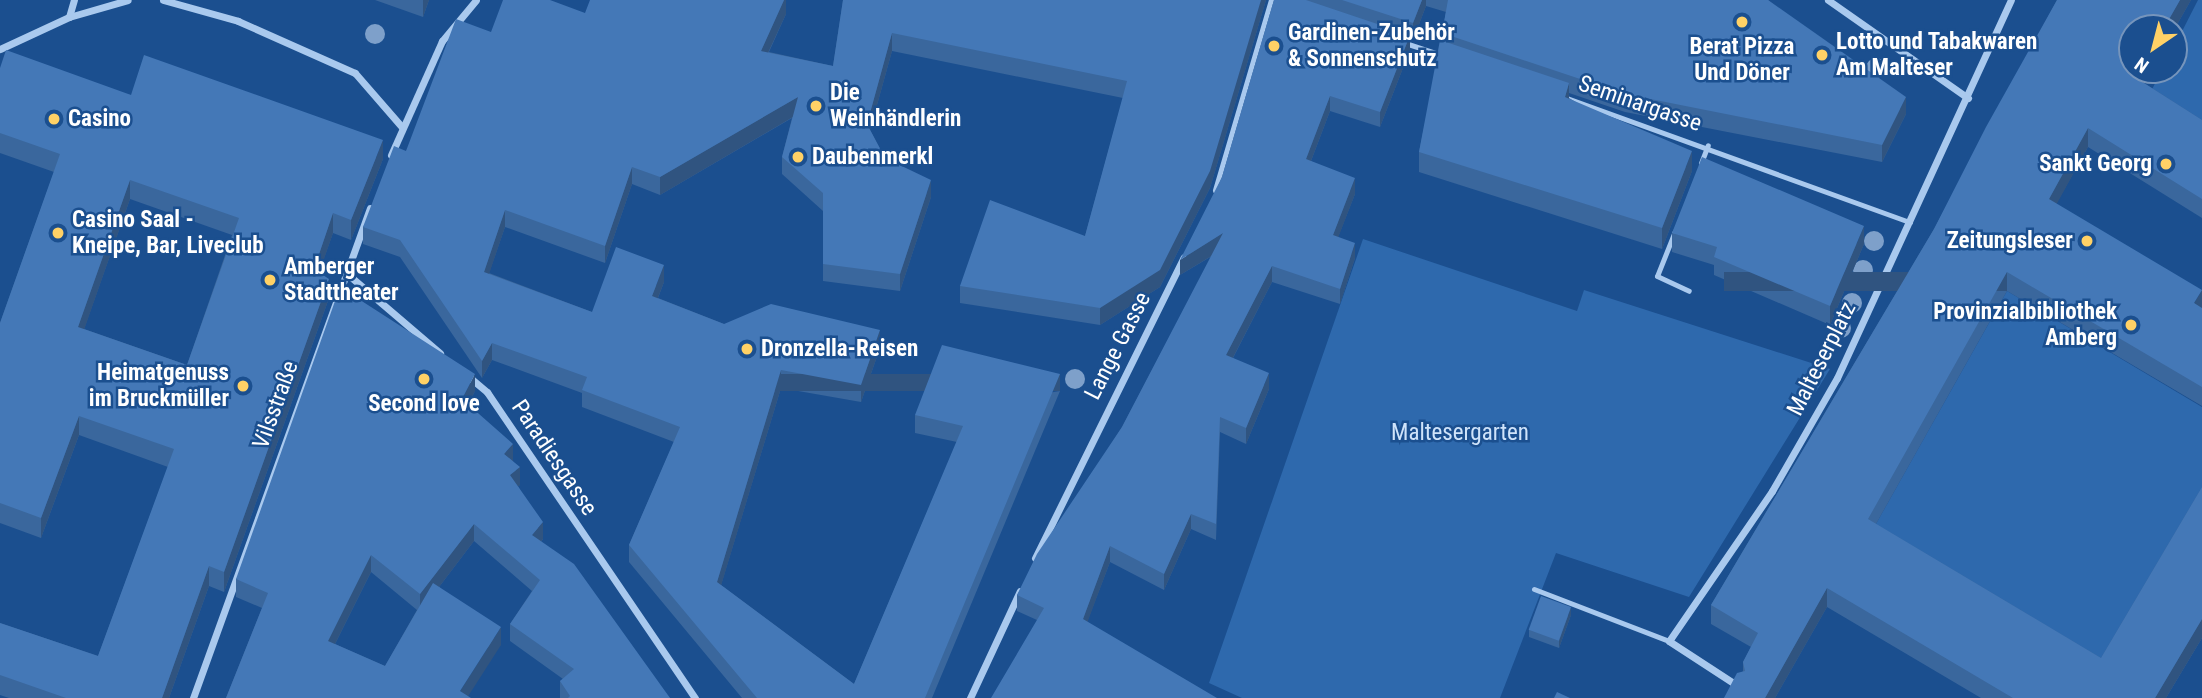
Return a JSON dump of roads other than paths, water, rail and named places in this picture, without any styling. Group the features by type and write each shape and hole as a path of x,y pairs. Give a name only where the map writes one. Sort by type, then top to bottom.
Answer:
{"street":[{"path":"69,17 74,0"},
{"path":"0,49 69,17 128,0"},
{"path":"163,0 238,21 355,73 402,127"},
{"path":"388,163 442,41 476,0"},
{"path":"1211,202 1272,0"},
{"path":"1828,0 1968,98"},
{"name":"Malteserplatz","path":"1669,641 1772,491 1838,378 2011,0"},
{"name":"Vilsstraße","path":"193,698 373,200"},
{"name":"Lange Gasse","path":"1033,564 1187,250"},
{"path":"345,272 446,357"},
{"name":"Paradiesgasse","path":"456,366 486,392 695,698"},
{"path":"971,698 1027,576"},
{"path":"1669,641 1740,687"}],"lane":[{"path":"1399,41 1450,58"},
{"name":"Seminargasse","path":"1554,93 1708,145 1910,222"},
{"path":"1699,169 1708,145"},
{"path":"1680,217 1657,276 1689,291"},
{"path":"1534,589 1669,641"}],"place":[{"name":"Berat Pizza Und Döner","path":"1742,22"},
{"name":"Gardinen-Zubehör & Sonnenschutz","path":"1274,46"},
{"name":"Lotto und Tabakwaren Am Malteser","path":"1822,55"},
{"name":"Die Weinhändlerin","path":"816,106"},
{"name":"Casino","path":"54,119"},
{"name":"Daubenmerkl","path":"798,157"},
{"name":"Sankt Georg","path":"2166,164"},
{"name":"Casino Saal - Kneipe, Bar, Liveclub","path":"58,233"},
{"name":"Zeitungsleser","path":"2087,241"},
{"name":"Amberger Stadttheater","path":"270,280"},
{"name":"Provinzialbibliothek Amberg","path":"2131,325"},
{"name":"Dronzella-Reisen","path":"747,349"},
{"name":"Second love","path":"424,379"},
{"name":"Heimatgenuss im Bruckmüller","path":"243,386"}],"park label":[{"name":"Maltesergarten","path":"1460,433"}]}
